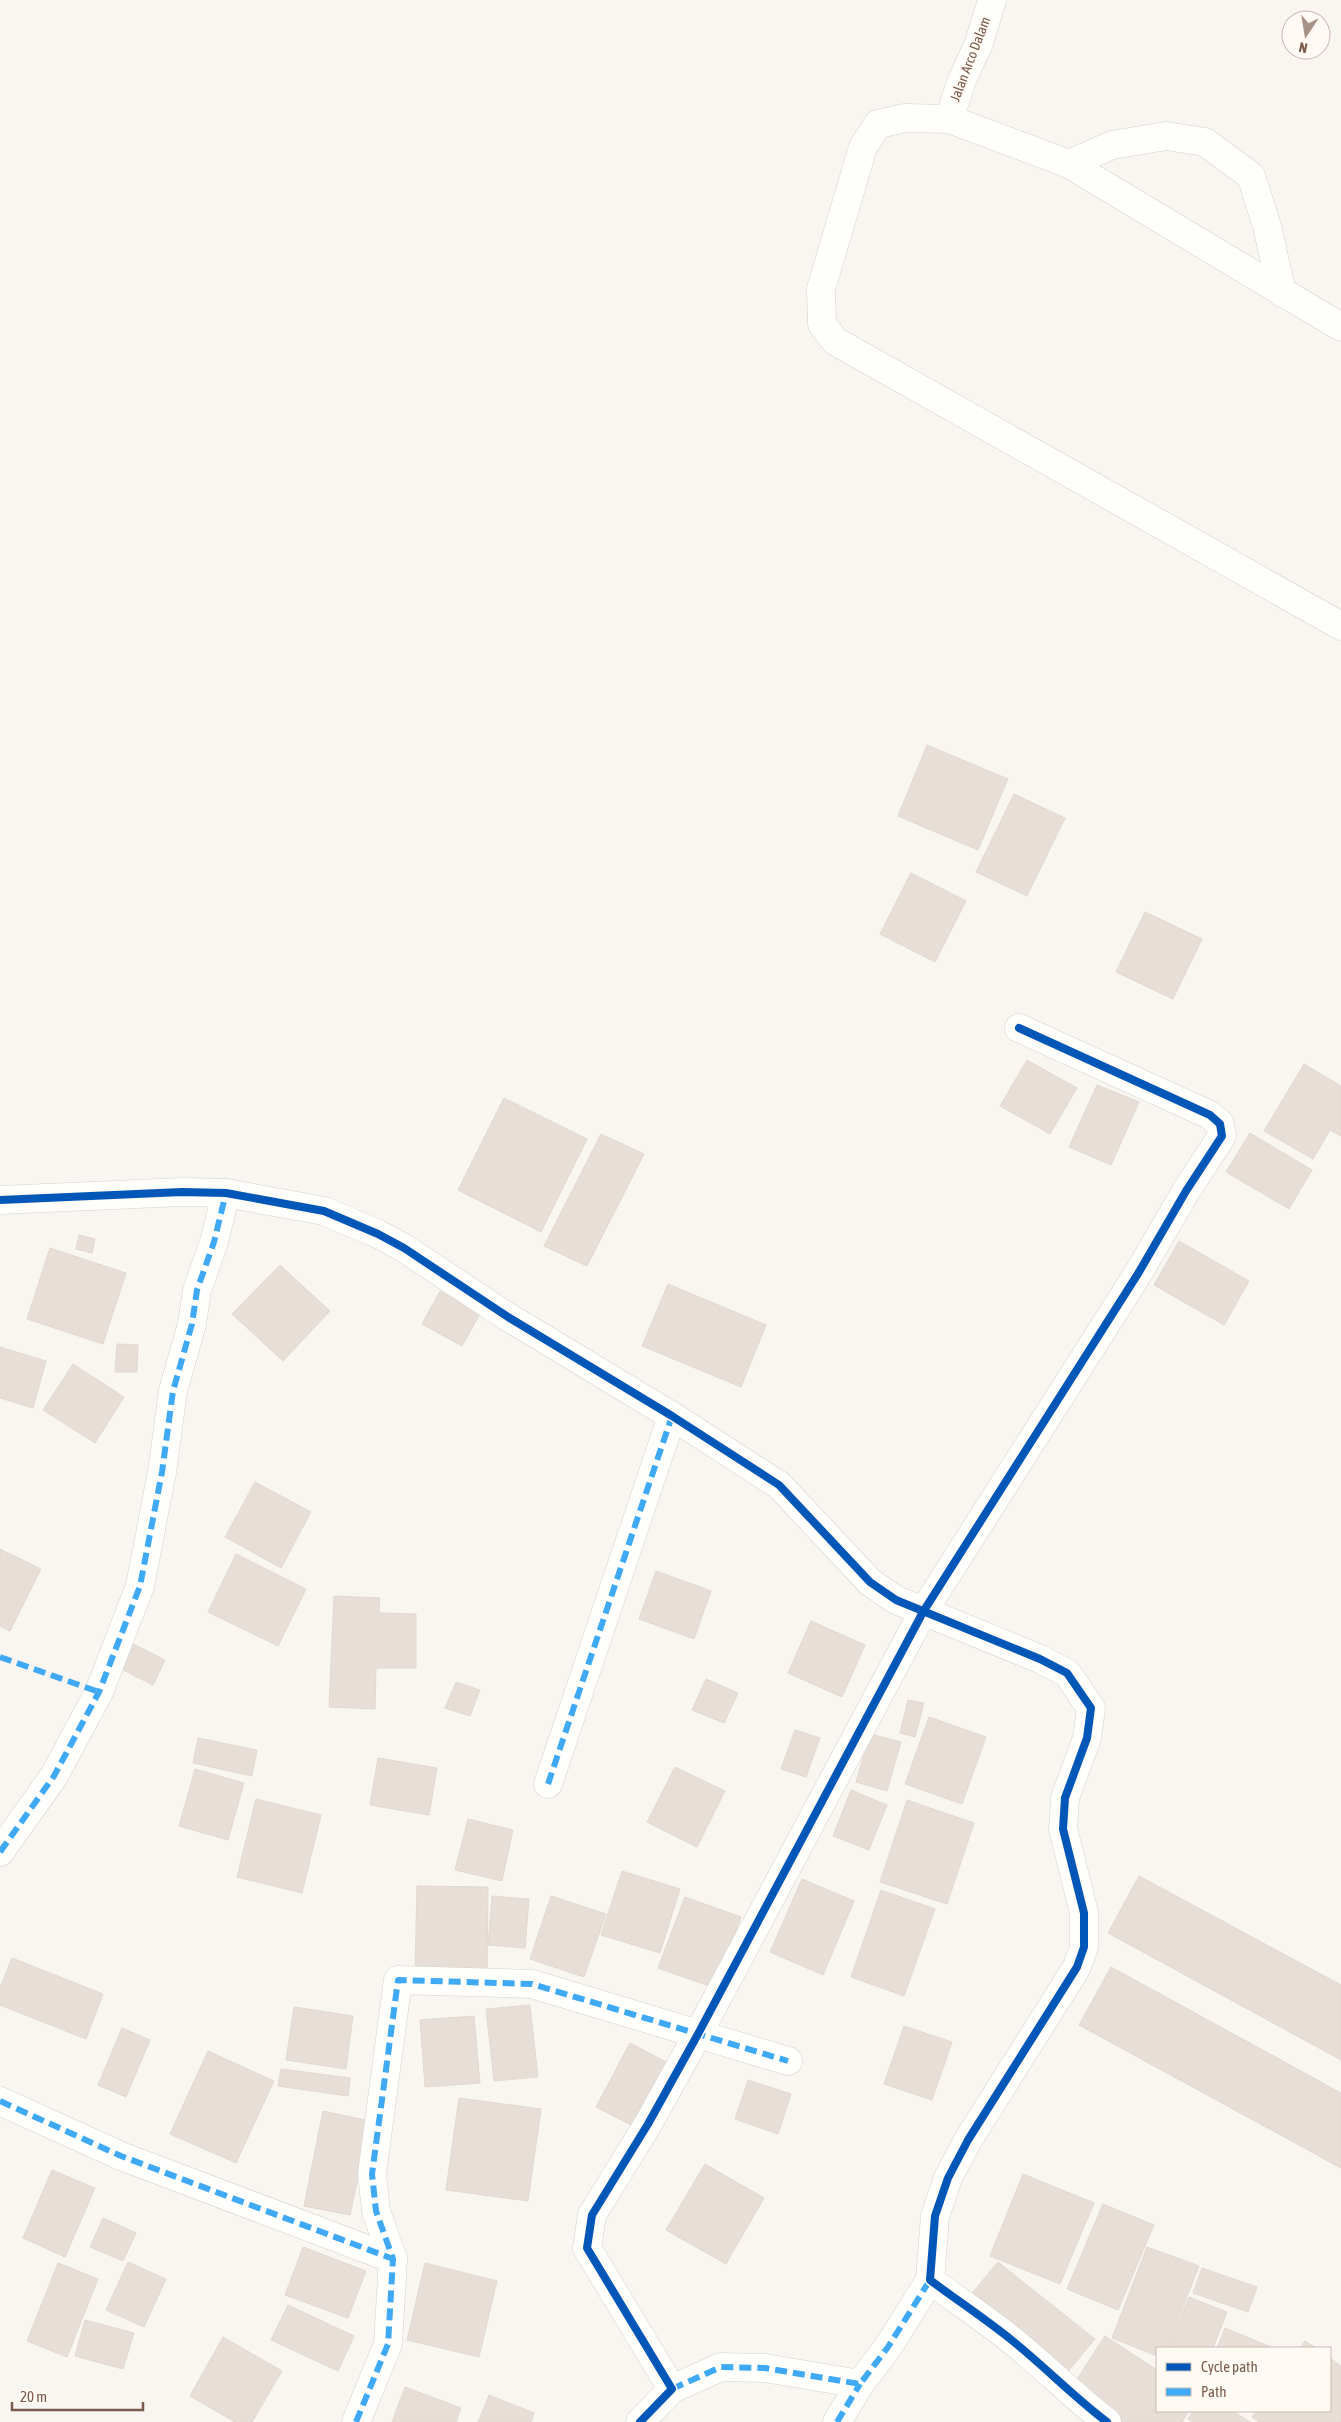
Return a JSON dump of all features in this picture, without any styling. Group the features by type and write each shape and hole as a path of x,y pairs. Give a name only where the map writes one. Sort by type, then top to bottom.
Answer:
{"street":[{"name":"Jalan Arco Dalam","path":"949,119 962,80 979,43 992,0"},
{"path":"1341,327 1069,164 949,119 906,118 878,124 863,147 821,289 822,324 835,341 1341,626"},
{"path":"1069,164 1112,145 1166,136 1205,142 1250,176 1267,226 1282,293"},
{"path":"672,2389 587,2248 592,2215 648,2124 698,2034 922,1612 1140,1272 1186,1191 1222,1136 1220,1124 1210,1115 1018,1028"},
{"path":"0,1200 182,1192 226,1193 324,1211 378,1234 404,1248 508,1317 672,1416 780,1485 870,1582 896,1600 1030,1655 1067,1673 1091,1708 1087,1738 1066,1798 1063,1829 1082,1901 1084,1948 1077,1967 968,2140 948,2178 935,2216 930,2280 888,2348 860,2384 837,2422"},
{"path":"0,1852 54,1776 99,1692 140,1586 162,1472 173,1391 192,1324 198,1290 214,1242 226,1193"},
{"path":"548,1784 672,1416"},
{"path":"356,2422 388,2344 393,2259 376,2211 372,2174 398,1980 532,1984 788,2061"},
{"path":"0,2101 121,2156 393,2259"},
{"path":"930,2280 1012,2341 1051,2373 1074,2397 1107,2422"},
{"path":"640,2422 672,2389 721,2366 765,2368 860,2384"}],"building":[{"path":"927,745 1008,779 978,850 898,816"},
{"path":"1014,794 1065,818 1027,896 976,872"},
{"path":"911,873 966,901 935,962 880,934"},
{"path":"1145,912 1202,939 1173,999 1116,972"},
{"path":"1027,1060 1077,1088 1050,1134 1000,1106"},
{"path":"1304,1064 1341,1086 1341,1136 1330,1130 1313,1159 1264,1131"},
{"path":"1097,1085 1139,1102 1111,1165 1069,1147"},
{"path":"504,1098 587,1139 541,1232 458,1190"},
{"path":"1250,1133 1312,1170 1289,1209 1226,1172"},
{"path":"601,1134 644,1154 587,1266 544,1246"},
{"path":"79,1235 95,1239 92,1253 76,1249"},
{"path":"1179,1241 1249,1281 1224,1325 1154,1285"},
{"path":"50,1248 126,1273 103,1344 27,1319"},
{"path":"280,1265 330,1311 283,1361 232,1314"},
{"path":"668,1284 766,1325 741,1387 642,1346"},
{"path":"440,1291 480,1314 462,1346 422,1324"},
{"path":"117,1344 138,1345 137,1372 115,1372"},
{"path":"0,1347 46,1361 33,1408 0,1398"},
{"path":"73,1364 124,1397 95,1443 43,1410"},
{"path":"255,1482 311,1512 281,1568 225,1537"},
{"path":"0,1549 41,1569 10,1631 0,1626"},
{"path":"236,1554 306,1589 278,1646 208,1612"},
{"path":"656,1571 711,1591 694,1639 639,1619"},
{"path":"334,1596 380,1598 379,1613 416,1614 416,1668 376,1668 375,1709 329,1707"},
{"path":"811,1621 865,1645 842,1697 788,1673"},
{"path":"123,1639 165,1660 153,1685 111,1664"},
{"path":"706,1679 738,1693 724,1723 692,1710"},
{"path":"456,1682 480,1690 470,1716 445,1708"},
{"path":"908,1700 924,1703 915,1737 900,1733"},
{"path":"929,1717 986,1737 962,1804 905,1784"},
{"path":"795,1730 820,1738 806,1777 781,1769"},
{"path":"870,1734 901,1742 887,1791 856,1782"},
{"path":"198,1738 257,1750 252,1776 193,1763"},
{"path":"378,1758 437,1768 429,1815 370,1805"},
{"path":"675,1767 725,1791 697,1847 647,1822"},
{"path":"195,1769 244,1783 228,1840 179,1826"},
{"path":"851,1790 887,1805 869,1850 833,1836"},
{"path":"256,1799 321,1815 302,1893 237,1877"},
{"path":"907,1800 974,1823 947,1904 880,1882"},
{"path":"468,1819 513,1830 502,1881 455,1870"},
{"path":"622,1871 680,1889 660,1953 601,1935"},
{"path":"1139,1876 1341,1985 1341,2060 1108,1933"},
{"path":"802,1879 854,1901 823,1975 770,1952"},
{"path":"417,1886 488,1887 487,1973 415,1972"},
{"path":"881,1890 935,1909 904,1996 851,1977"},
{"path":"492,1896 529,1899 525,1948 488,1945"},
{"path":"551,1896 606,1914 584,1977 530,1959"},
{"path":"685,1897 741,1917 715,1988 658,1968"},
{"path":"12,1958 103,1994 86,2039 0,2005 0,1988"},
{"path":"1111,1967 1341,2093 1341,2168 1079,2025"},
{"path":"530,2005 538,2077 494,2081 486,2009"},
{"path":"294,2007 353,2016 346,2069 286,2060"},
{"path":"474,2016 480,2083 425,2087 420,2020"},
{"path":"904,2026 952,2042 932,2100 884,2084"},
{"path":"122,2028 150,2040 126,2097 98,2085"},
{"path":"630,2043 670,2064 635,2127 596,2107"},
{"path":"208,2051 274,2081 236,2163 170,2134"},
{"path":"281,2069 350,2078 348,2096 278,2086"},
{"path":"748,2080 791,2094 778,2134 735,2119"},
{"path":"459,2098 541,2109 528,2201 446,2190"},
{"path":"323,2111 370,2121 350,2215 304,2206"},
{"path":"705,2164 764,2198 726,2264 666,2230"},
{"path":"52,2170 95,2188 65,2257 23,2238"},
{"path":"1023,2174 1094,2203 1060,2284 990,2256"},
{"path":"1103,2204 1154,2225 1118,2310 1067,2289"},
{"path":"103,2218 136,2233 123,2261 90,2247"},
{"path":"303,2247 366,2271 348,2318 285,2295"},
{"path":"1147,2247 1199,2266 1167,2347 1156,2347 1156,2356 1112,2338"},
{"path":"128,2262 166,2279 144,2327 106,2310"},
{"path":"998,2262 1095,2339 1066,2374 969,2297"},
{"path":"58,2263 98,2279 67,2357 27,2341"},
{"path":"425,2263 497,2281 479,2357 407,2340"},
{"path":"1202,2268 1257,2287 1248,2312 1193,2293"},
{"path":"1189,2297 1227,2312 1213,2347 1168,2347"},
{"path":"288,2305 354,2336 338,2371 271,2340"},
{"path":"85,2320 134,2333 123,2369 75,2356"},
{"path":"1225,2328 1271,2347 1217,2347"},
{"path":"1105,2336 1156,2369 1156,2412 1188,2412 1182,2422 1119,2422 1070,2390"},
{"path":"223,2337 282,2371 252,2422 235,2422 190,2396"},
{"path":"1305,2341 1314,2347 1301,2347"},
{"path":"1331,2359 1341,2366 1341,2422 1259,2422 1252,2417 1255,2412 1331,2412"},
{"path":"405,2387 461,2408 456,2422 392,2422"},
{"path":"489,2395 534,2413 531,2422 478,2422"},
{"path":"1192,2412 1235,2412 1250,2422 1193,2422 1188,2419"}],"marked path":[{"path":"0,1852 54,1776 99,1692 140,1586 162,1472 173,1391 192,1324 197,1290 214,1242 226,1193"},
{"path":"548,1784 672,1416"},
{"path":"0,1657 99,1692"},
{"path":"356,2422 388,2344 393,2259 376,2211 372,2174 398,1980 532,1984 788,2061"},
{"path":"0,2101 121,2156 393,2259"},
{"path":"672,2389 721,2367 765,2368 860,2384 888,2347 930,2280"},
{"path":"837,2422 860,2384"}],"cycle path":[{"path":"640,2422 672,2389 587,2248 592,2215 648,2124 698,2034 923,1612 1139,1272 1186,1191 1222,1136 1220,1124 1210,1115 1019,1028"},
{"path":"0,1200 182,1192 226,1193 324,1211 378,1234 404,1248 508,1317 672,1416 779,1485 870,1582 896,1600 1040,1659 1067,1673 1091,1708 1087,1738 1065,1798 1063,1829 1084,1913 1084,1947 1077,1967 968,2140 948,2178 935,2216 930,2280 1014,2342 1107,2422"}]}
